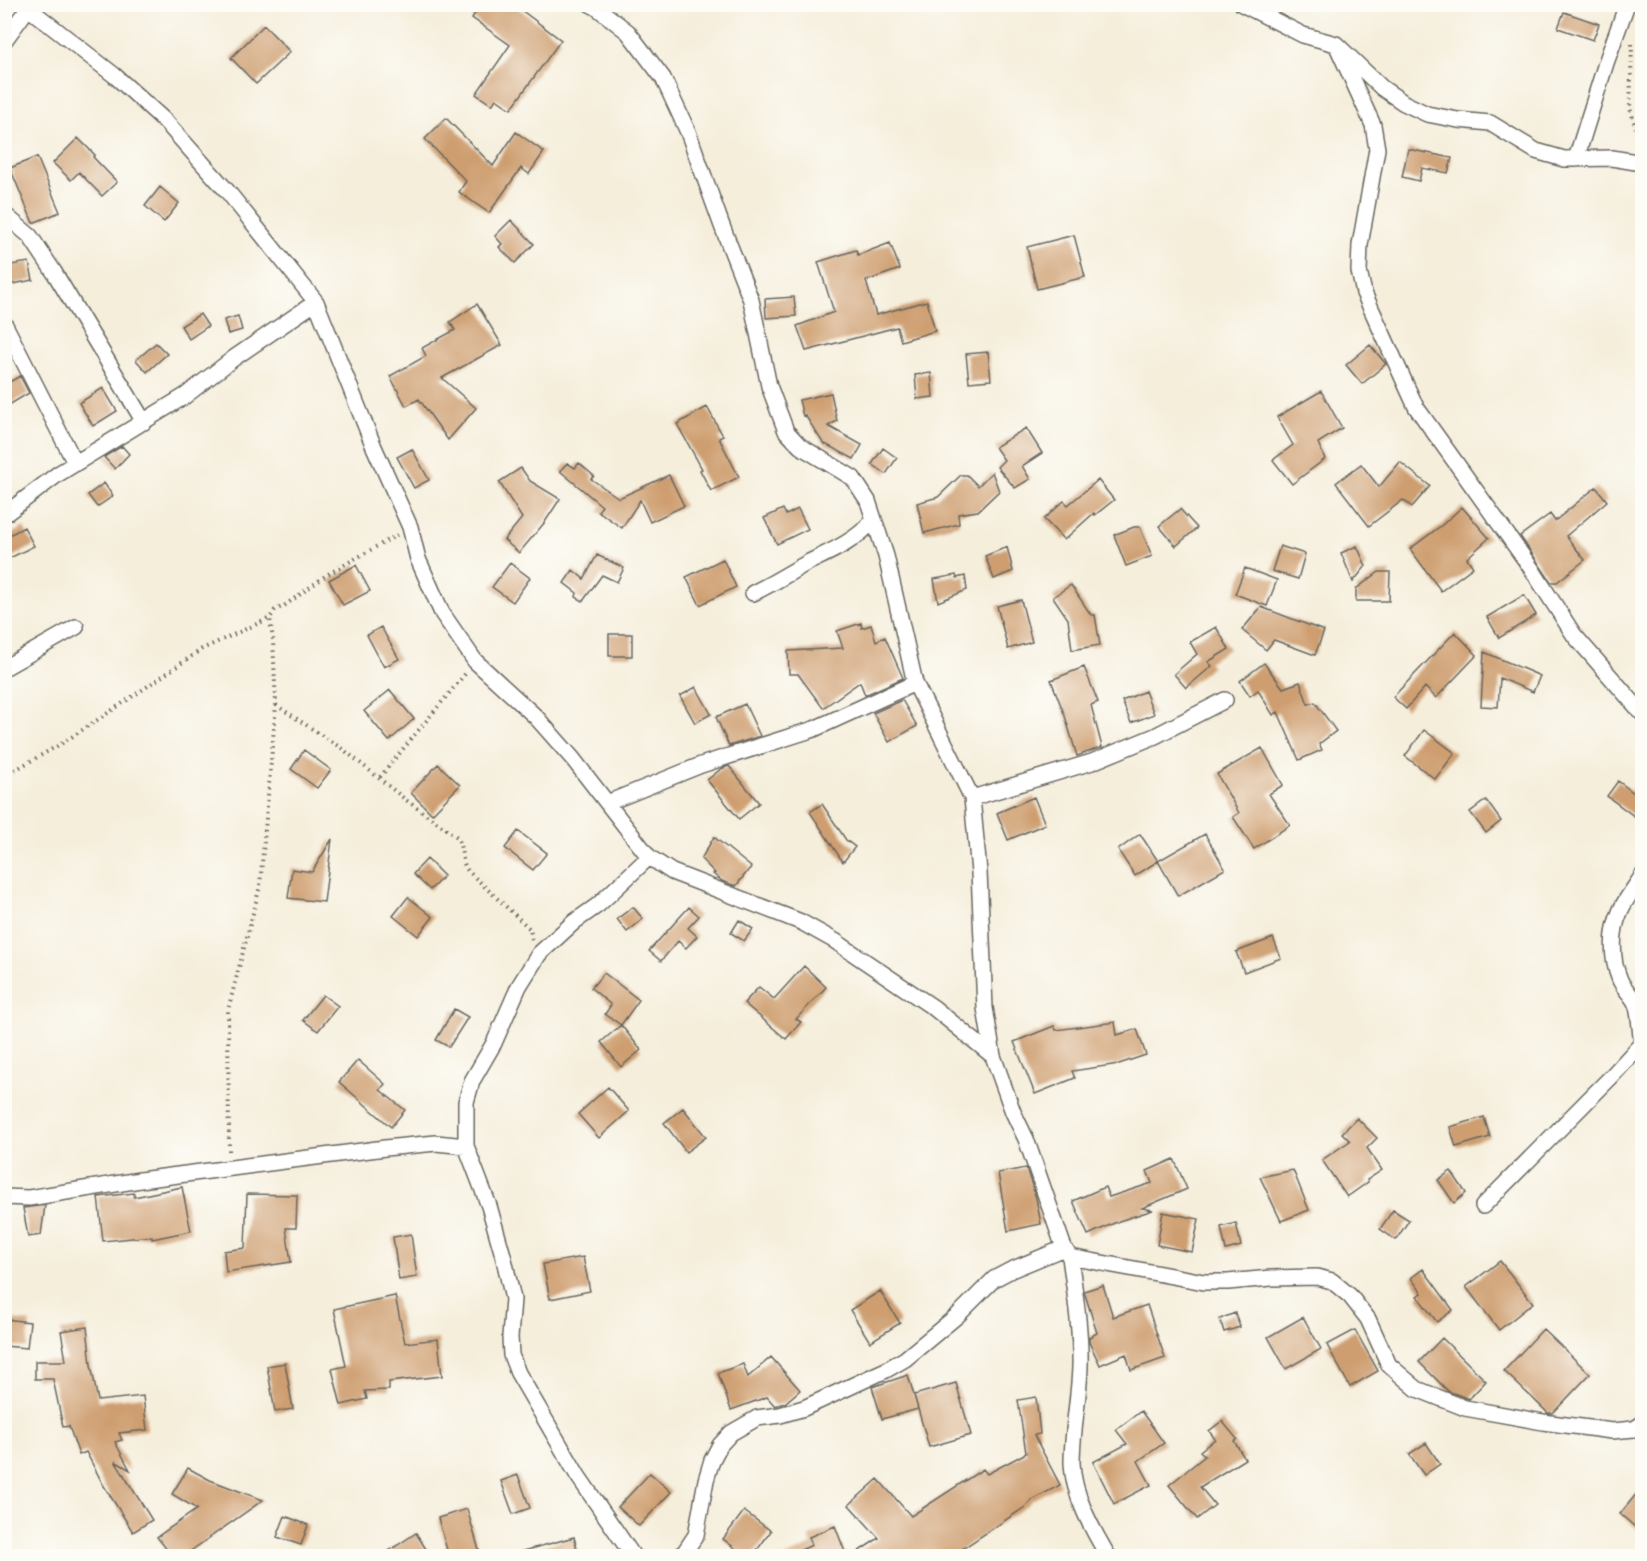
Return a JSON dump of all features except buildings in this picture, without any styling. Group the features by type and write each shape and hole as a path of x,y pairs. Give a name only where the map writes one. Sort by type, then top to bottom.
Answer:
{"street":[{"path":"590,4 628,32 663,78 688,132 751,300 769,386 786,431 800,446 853,478 868,501 886,556 915,683 972,798 979,872 985,998 993,1056 1067,1253 1079,1331 1080,1366 1072,1464 1077,1491 1090,1524 1107,1557"},
{"path":"1242,4 1303,35 1336,44 1382,88 1404,103 1427,114 1490,123 1536,152 1564,159 1612,158 1642,163"},
{"path":"1576,159 1627,4"},
{"path":"4,40 27,6 114,75 165,121 228,192 316,302 374,447 410,527 428,586 442,613 475,661 536,717 573,759 649,857 672,872 801,922 835,941 934,1008 993,1056"},
{"path":"1336,44 1373,125 1377,148 1360,245 1359,271 1368,303 1416,407 1531,568 1574,635 1642,713"},
{"path":"4,214 30,236 144,422"},
{"path":"4,515 75,463 185,396 242,352 316,302"},
{"path":"4,323 75,463"},
{"path":"753,592 837,550 867,528 874,520"},
{"path":"4,668 76,627"},
{"path":"607,803 701,765 814,729 915,683"},
{"path":"972,798 1092,762 1155,736 1225,700"},
{"path":"633,1557 578,1476 518,1373 511,1354 513,1299 489,1206 466,1146 466,1102 472,1081 494,1043 519,986 539,954 574,922 598,905 649,857"},
{"path":"1483,1206 1642,1043 1637,1006 1617,973 1614,934 1620,911 1642,876"},
{"path":"4,1197 29,1198 230,1167 386,1148 436,1143 466,1146"},
{"path":"682,1557 698,1528 706,1480 712,1460 720,1445 731,1433 757,1418 780,1415 804,1408 886,1370 905,1359 950,1322 994,1279 1011,1270 1067,1253 1204,1282 1317,1277 1332,1281 1350,1296 1368,1319 1389,1365 1417,1389 1465,1408 1543,1422 1612,1431 1634,1429 1642,1424"}],"path":[{"path":"1632,37 1630,108 1642,149"},
{"path":"4,776 61,744 202,649 270,618 275,610 328,574 410,527"},
{"path":"230,1167 228,1010 260,886 276,705 270,618"},
{"path":"380,777 475,661"},
{"path":"276,705 344,750 456,837 464,865 480,884 530,929 531,940 539,954"}]}
